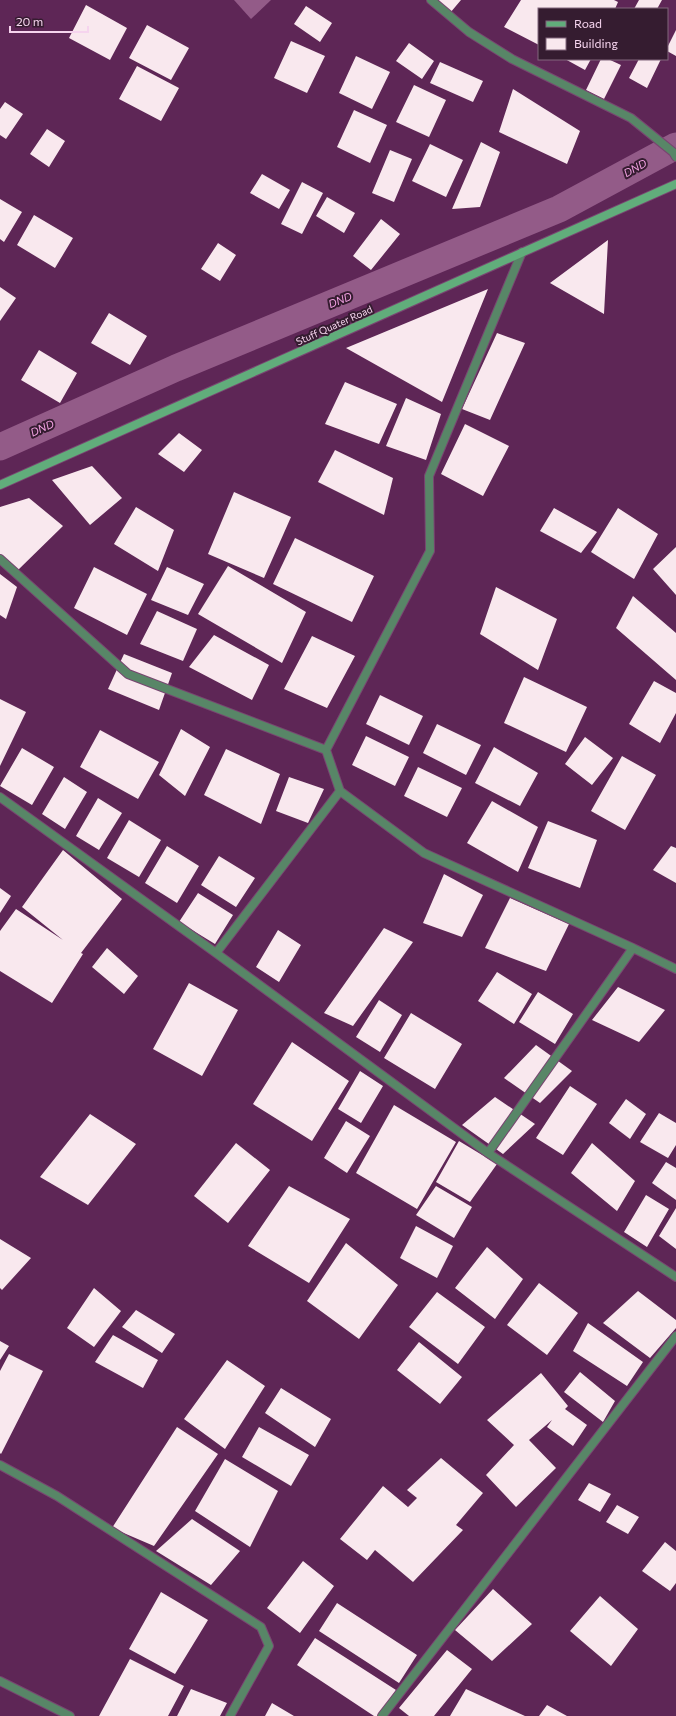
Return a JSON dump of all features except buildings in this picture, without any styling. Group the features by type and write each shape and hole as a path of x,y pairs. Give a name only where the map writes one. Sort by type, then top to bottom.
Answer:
{"street":[{"path":"432,0 469,32 512,59 631,118 674,155"},
{"name":"Stuff Quater Road","path":"0,485 676,184"},
{"path":"522,252 429,476 430,551 326,750 340,791 424,853 632,948 676,970"},
{"path":"0,559 128,674 326,750"},
{"path":"216,953 340,791"},
{"path":"0,797 216,953 488,1153 676,1277"},
{"path":"488,1153 632,948"},
{"path":"382,1716 676,1336"},
{"path":"0,1465 57,1496 261,1626 269,1646 230,1716"},
{"path":"0,1681 70,1716"}],"shaded area":[{"path":"234,0 271,0 251,19"}],"waterway":[{"name":"DND","path":"0,447 176,368 559,209 676,146"}]}
